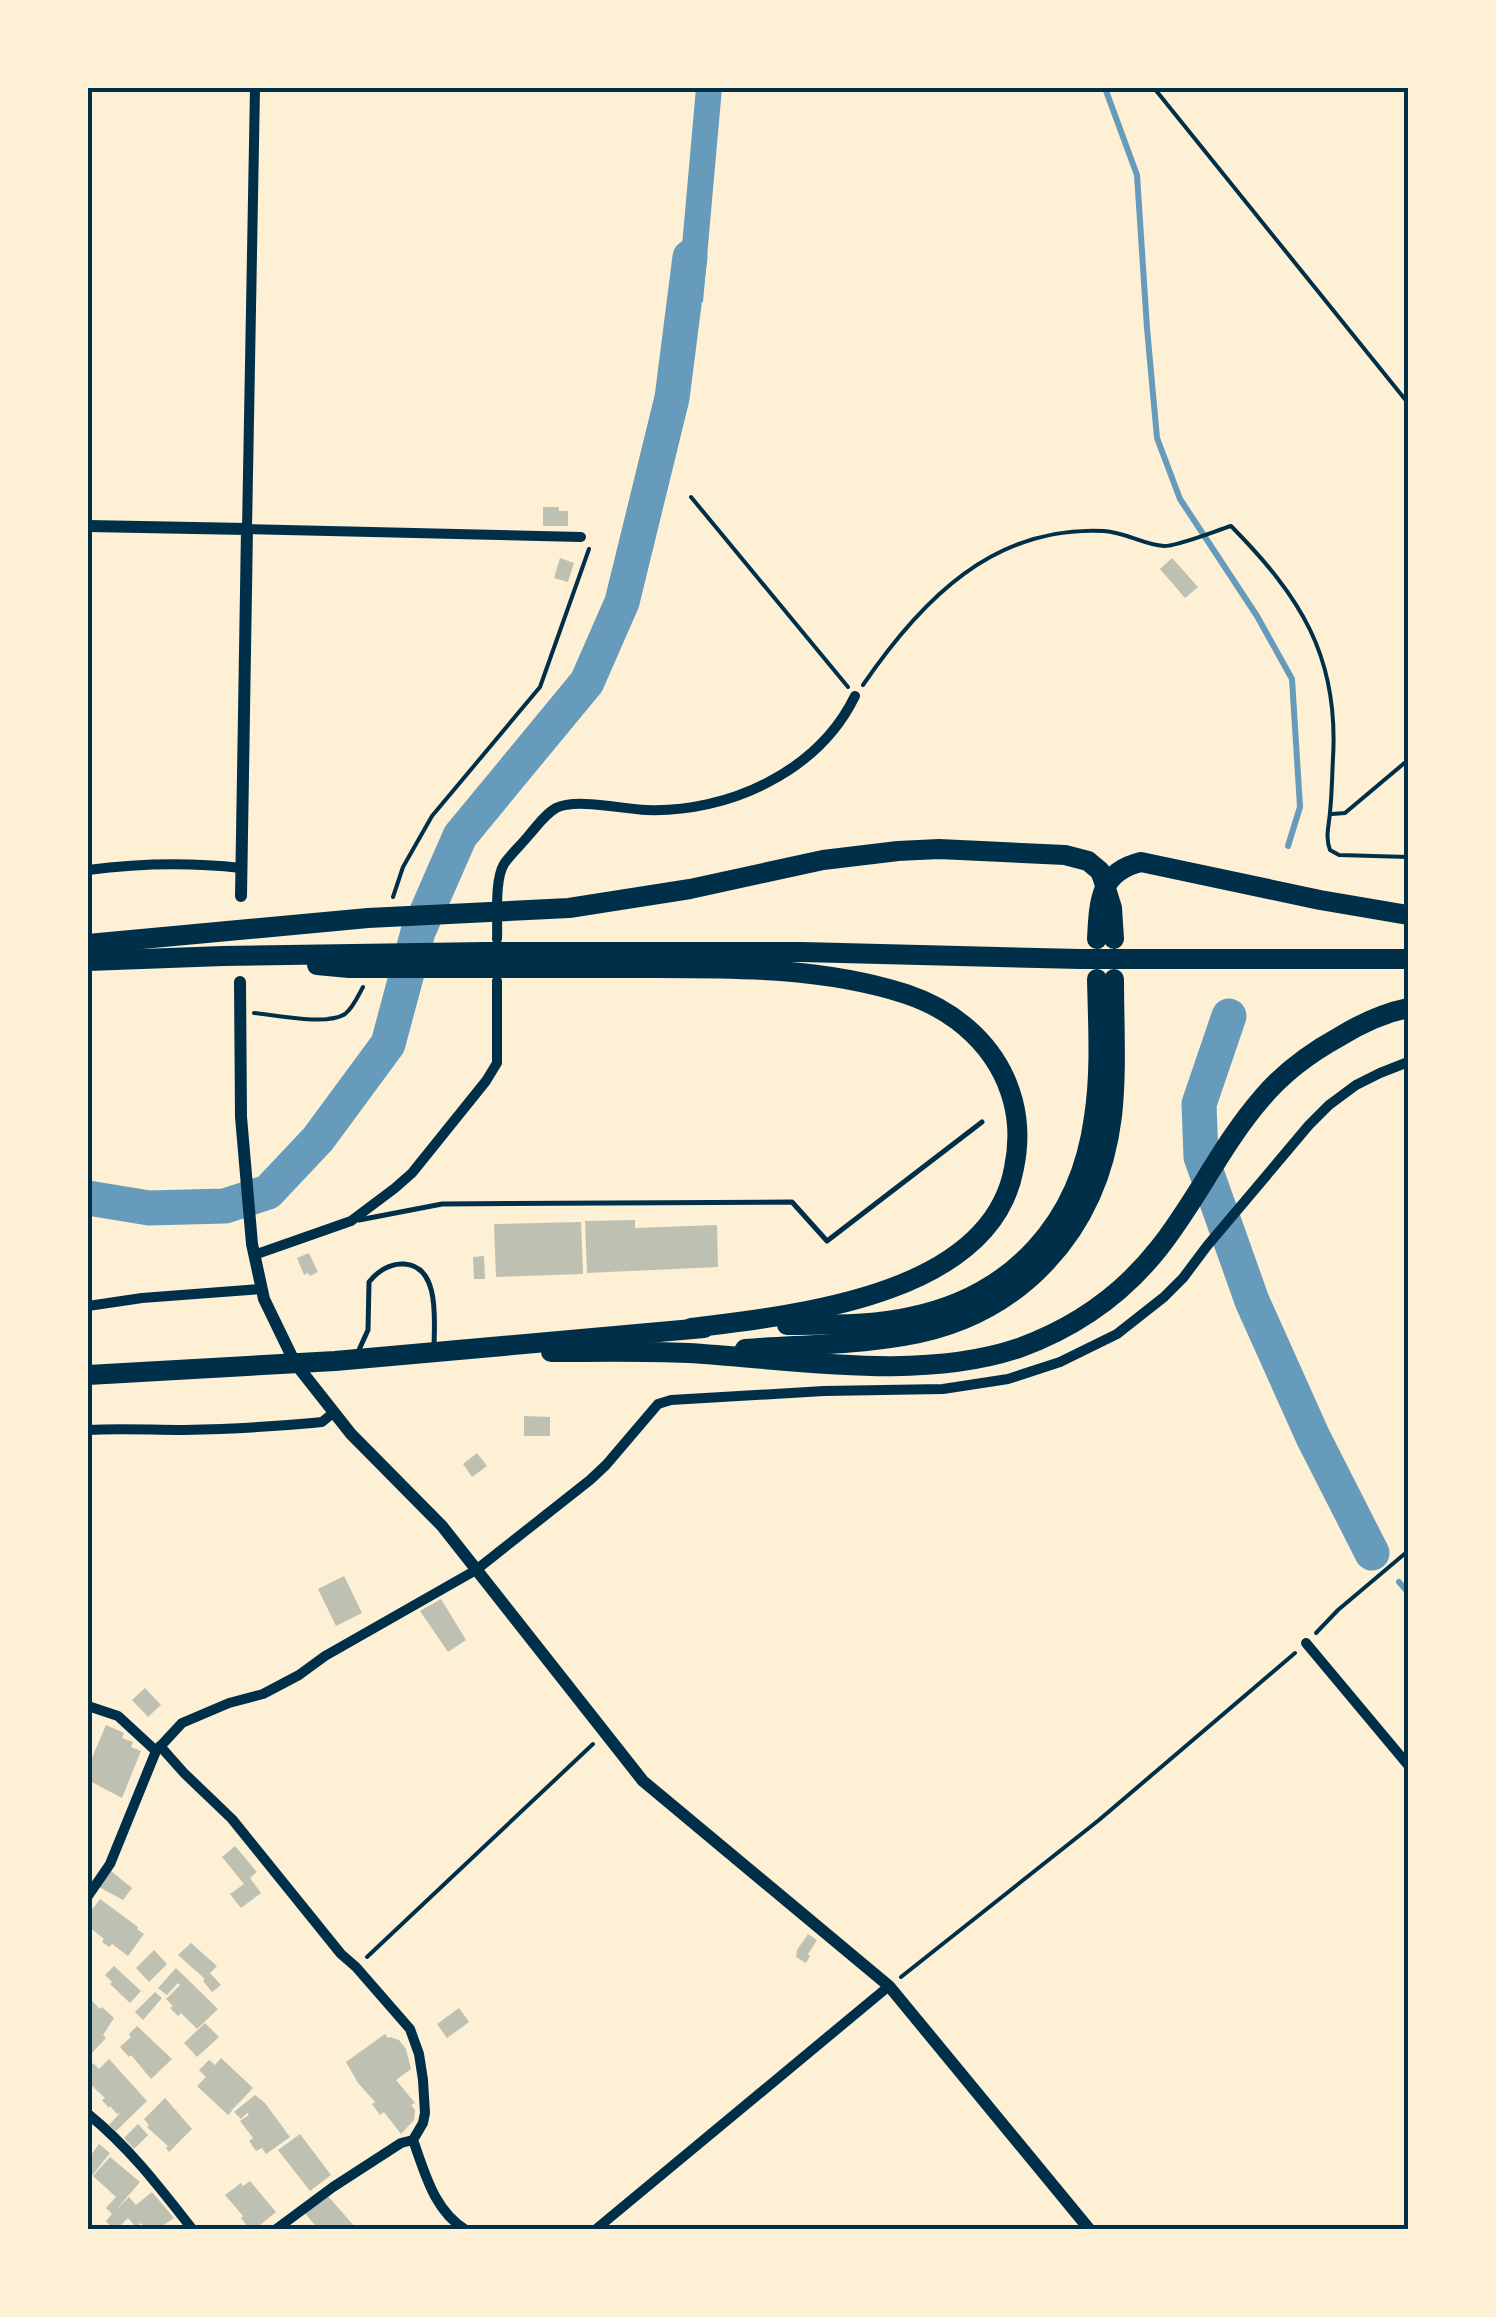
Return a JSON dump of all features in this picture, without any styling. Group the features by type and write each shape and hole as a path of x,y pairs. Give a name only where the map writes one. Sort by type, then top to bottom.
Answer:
{"highway":[{"path":"88,944 368,918 569,908 690,890 822,860 898,851 980,850 1078,857 1095,866 1112,908 1105,939"},
{"path":"1106,886 1118,870 1141,862 1408,915"},
{"path":"88,961 223,956 491,960 802,952 1080,959 1408,959"},
{"path":"88,1375 434,1353 769,1318 864,1296 923,1274 973,1242 992,1223 1003,1204 1018,1148 1018,1121 1010,1091 997,1061 980,1040 933,1004 835,978 776,972 491,960"},
{"path":"434,1353 687,1353 907,1336 977,1314 1016,1291 1058,1250 1095,1188 1112,1116 1106,979 1094,1118 1086,1158 1073,1195 1051,1231 1027,1259 971,1297 908,1318 691,1328"},
{"path":"687,1353 878,1365 952,1362 1018,1348 1070,1325 1113,1296 1158,1250 1262,1097 1302,1060 1349,1031 1408,1008"}],"street":[{"path":"241,896 255,88"},
{"path":"88,526 581,538"},
{"path":"253,1250 351,1221 412,1173 491,1072 497,1063 491,960 498,880 502,866 544,817 558,807 575,804 646,810 696,808 750,791 801,761 826,738 856,696"},
{"path":"88,870 192,863 241,868"},
{"path":"240,982 243,1152 253,1250 261,1289 290,1354 332,1413 422,1504 644,1782 889,1986 1090,2230"},
{"path":"88,1896 110,1864 158,1748 182,1723 263,1694 476,1570 590,1480 658,1404 824,1390 943,1389 1022,1374 1060,1362 1132,1323 1155,1305 1183,1278 1244,1201 1329,1105 1356,1085 1408,1062"},
{"path":"88,1306 261,1289"},
{"path":"88,1430 312,1424 322,1422 332,1413"},
{"path":"1306,1643 1408,1765"},
{"path":"88,1706 118,1716 158,1748 232,1820 340,1954 410,2029 423,2080 425,2113 419,2132 413,2140 333,2187 276,2230"},
{"path":"595,2230 889,1986"},
{"path":"88,2114 127,2149 193,2230"},
{"path":"413,2140 434,2196 451,2220 466,2230"}],"lane":[{"path":"351,1221 442,1204 778,1201 792,1202 827,1241 982,1122"},
{"path":"344,1360 368,1330 368,1282 378,1271 407,1263 426,1276 431,1288 434,1353"}],"path":[{"path":"1154,88 1408,404"},
{"path":"691,497 856,696 921,609 950,584 1006,548 1039,536 1076,530 1109,530 1166,546 1230,526 1285,586 1317,643 1333,710 1326,840 1330,850 1338,855 1408,857"},
{"path":"390,906 403,867 432,816 540,688 590,548 581,538"},
{"path":"1330,814 1345,812 1408,760"},
{"path":"240,1012 337,1018 348,1012 367,980"},
{"path":"889,1986 1099,1820 1408,1551"},
{"path":"356,1967 605,1733"}],"water":[{"path":"696,88 722,88 703,302 677,302"}],"building":[{"path":"543,507 568,511 568,526 543,526"},
{"path":"560,558 574,563 568,582 554,578"},
{"path":"1172,558 1198,587 1185,598 1160,569"},
{"path":"635,1220 635,1228 717,1225 718,1267 587,1273 585,1221"},
{"path":"581,1222 583,1274 496,1277 494,1224"},
{"path":"309,1253 318,1272 310,1276 304,1275 297,1258"},
{"path":"484,1256 485,1279 474,1279 473,1257"},
{"path":"524,1416 550,1417 550,1436 524,1436"},
{"path":"477,1453 487,1466 472,1477 463,1464"},
{"path":"344,1576 362,1613 336,1626 318,1589"},
{"path":"441,1599 466,1640 448,1652 420,1611"},
{"path":"145,1688 161,1705 148,1717 132,1700"},
{"path":"106,1725 124,1733 122,1738 141,1751 122,1798 88,1780 88,1767"},
{"path":"235,1846 257,1872 250,1878 261,1893 241,1908 230,1894 244,1884 222,1857"},
{"path":"111,1871 132,1888 123,1900 99,1887"},
{"path":"100,1899 144,1934 128,1956 102,1942 104,1939 88,1926 88,1915"},
{"path":"808,1934 817,1940 806,1963 796,1957"},
{"path":"191,1943 217,1966 210,1973 221,1985 212,1992 205,1979 178,1955"},
{"path":"154,1950 167,1964 149,1982 136,1968"},
{"path":"114,1966 141,1991 130,2003 105,1975"},
{"path":"176,1968 218,2009 197,2029 181,2013 178,2016 166,1999 180,1985 167,1995 158,1988"},
{"path":"155,1992 162,1998 143,2020 135,2012"},
{"path":"91,2000 114,2018 103,2035 106,2038 91,2054 88,2004"},
{"path":"459,2008 469,2022 447,2038 437,2024"},
{"path":"205,2023 219,2037 197,2057 184,2043"},
{"path":"137,2026 172,2059 151,2079 120,2047"},
{"path":"385,2034 399,2040 406,2049 411,2069 396,2080 415,2103 411,2105 414,2120 401,2134 384,2112 380,2115 346,2062"},
{"path":"221,2058 253,2088 232,2110 228,2106 232,2111 228,2115 197,2086 206,2077 199,2070 209,2060 215,2065"},
{"path":"109,2059 147,2101 116,2131 109,2125 121,2112 117,2114 109,2108 102,2100 105,2098 88,2082 88,2069 93,2063 99,2069"},
{"path":"255,2095 290,2137 266,2154 262,2148 256,2151 249,2141 253,2138 240,2121 249,2115 241,2119 234,2112"},
{"path":"165,2098 192,2129 169,2152 144,2119"},
{"path":"138,2124 148,2135 134,2149 124,2138"},
{"path":"300,2134 331,2175 310,2191 278,2150"},
{"path":"99,2144 110,2153 91,2177 88,2159"},
{"path":"110,2157 140,2182 115,2211 129,2197 136,2205 152,2192 174,2218 153,2230 147,2230 141,2223 136,2227 128,2218 118,2228 112,2228 106,2221 112,2214 106,2208 116,2197 93,2176"},
{"path":"250,2181 276,2212 254,2230 250,2230 225,2195"},
{"path":"327,2195 355,2227 352,2230 319,2230 304,2212"}],"waterway":[{"path":"1105,88 1137,175 1157,438 1180,499 1257,616 1292,679 1300,807 1288,846"},
{"path":"88,1198 149,1208 225,1206 268,1192 318,1139 388,1044 418,932 460,836 587,682 622,602 672,398 690,257"},
{"path":"1229,1016 1199,1104 1201,1157 1252,1301 1313,1437 1372,1553"},
{"path":"1399,1582 1408,1592"}]}
